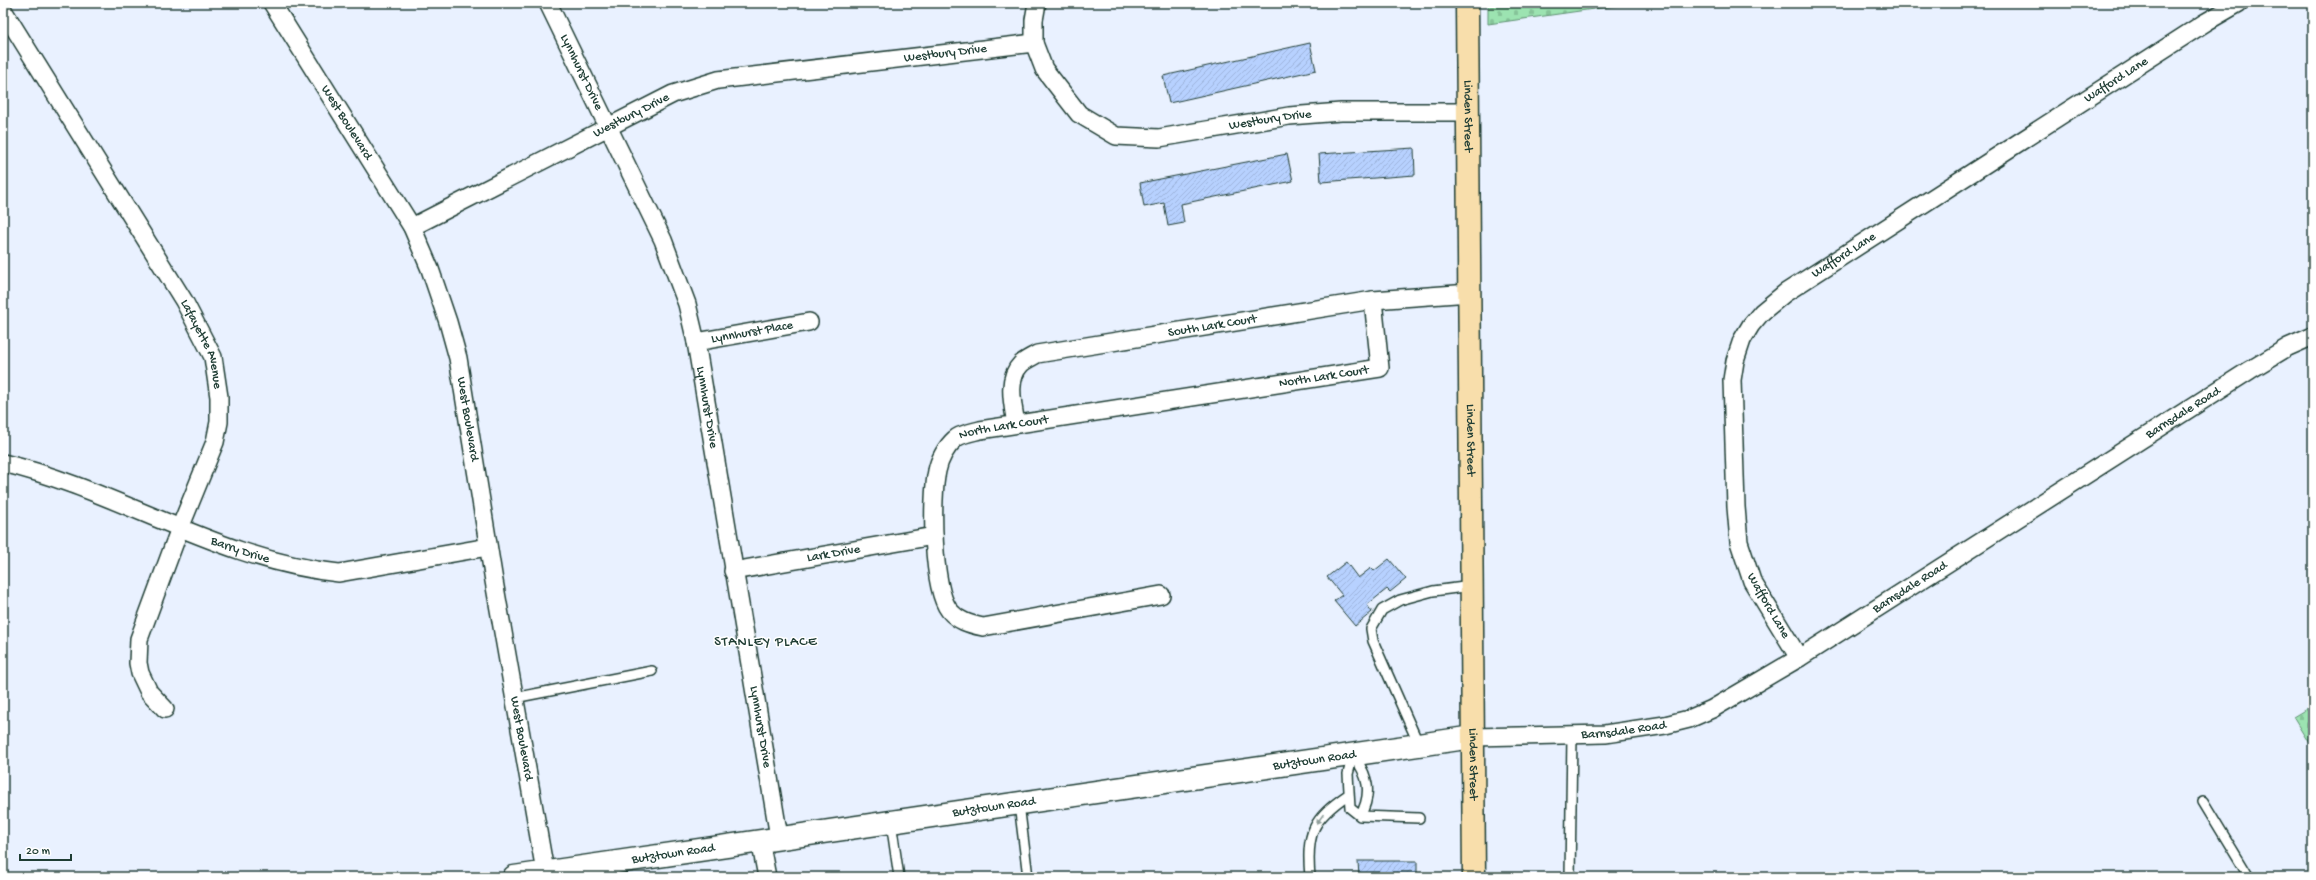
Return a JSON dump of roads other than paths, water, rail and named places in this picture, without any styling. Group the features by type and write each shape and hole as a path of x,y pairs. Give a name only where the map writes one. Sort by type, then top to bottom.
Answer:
{"main road":[{"name":"Linden Street","path":"1467,3 1474,877"}],"street":[{"name":"West Boulevard","path":"272,3 412,227 430,269 458,358 488,547 545,875"},
{"name":"Lynnhurst Drive","path":"548,3 663,240 687,304 696,342 733,571 769,839 767,877"},
{"path":"1034,43 1034,20 1037,3"},
{"name":"Wafford Lane","path":"1799,658 1752,581 1739,542 1736,507 1732,380 1742,340 1751,325 1762,312 1785,293 2206,22 2239,3"},
{"name":"Lafayette Avenue","path":"3,10 184,301 213,357 219,397 217,436 180,528 143,627 138,652 138,663 144,683 165,709"},
{"name":"Westbury Drive","path":"412,227 673,94 718,80 1034,43 1044,69 1068,102 1087,120 1116,136 1159,138 1289,116 1341,112 1468,112"},
{"name":"South Lark Court","path":"1016,424 1011,388 1021,364 1037,354 1373,300 1470,293"},
{"name":"North Lark Court","path":"1161,595 983,627 969,625 958,620 948,609 942,597 934,536 934,483 937,469 945,452 955,438 980,430 1380,368 1373,300"},
{"name":"Lynnhurst Place","path":"696,342 809,322"},
{"name":"Barnsdale Road","path":"1473,737 1572,736 1637,729 1689,719 1739,695 2250,370 2288,347 2313,336"},
{"name":"Barry Drive","path":"3,463 72,483 180,528 283,564 315,571 339,573 488,547"},
{"name":"Lark Drive","path":"733,571 934,536"},
{"name":"Butztown Road","path":"514,877 545,875 769,839 1019,804 1473,737"}],"lane":[{"path":"1419,745 1373,642 1371,628 1382,610 1400,600 1433,591 1472,586"},
{"path":"514,698 652,671"},
{"path":"1570,877 1572,736"},
{"path":"1353,755 1348,774 1350,808 1360,816 1419,818"},
{"path":"1353,755 1365,772 1367,803 1360,816"},
{"path":"1310,877 1308,851 1311,834 1329,807 1349,794"},
{"path":"2203,801 2249,877"},
{"path":"1019,804 1028,877"},
{"path":"891,822 899,877"}],"district":[{"name":"STANLEY PLACE","path":"766,642"}]}
